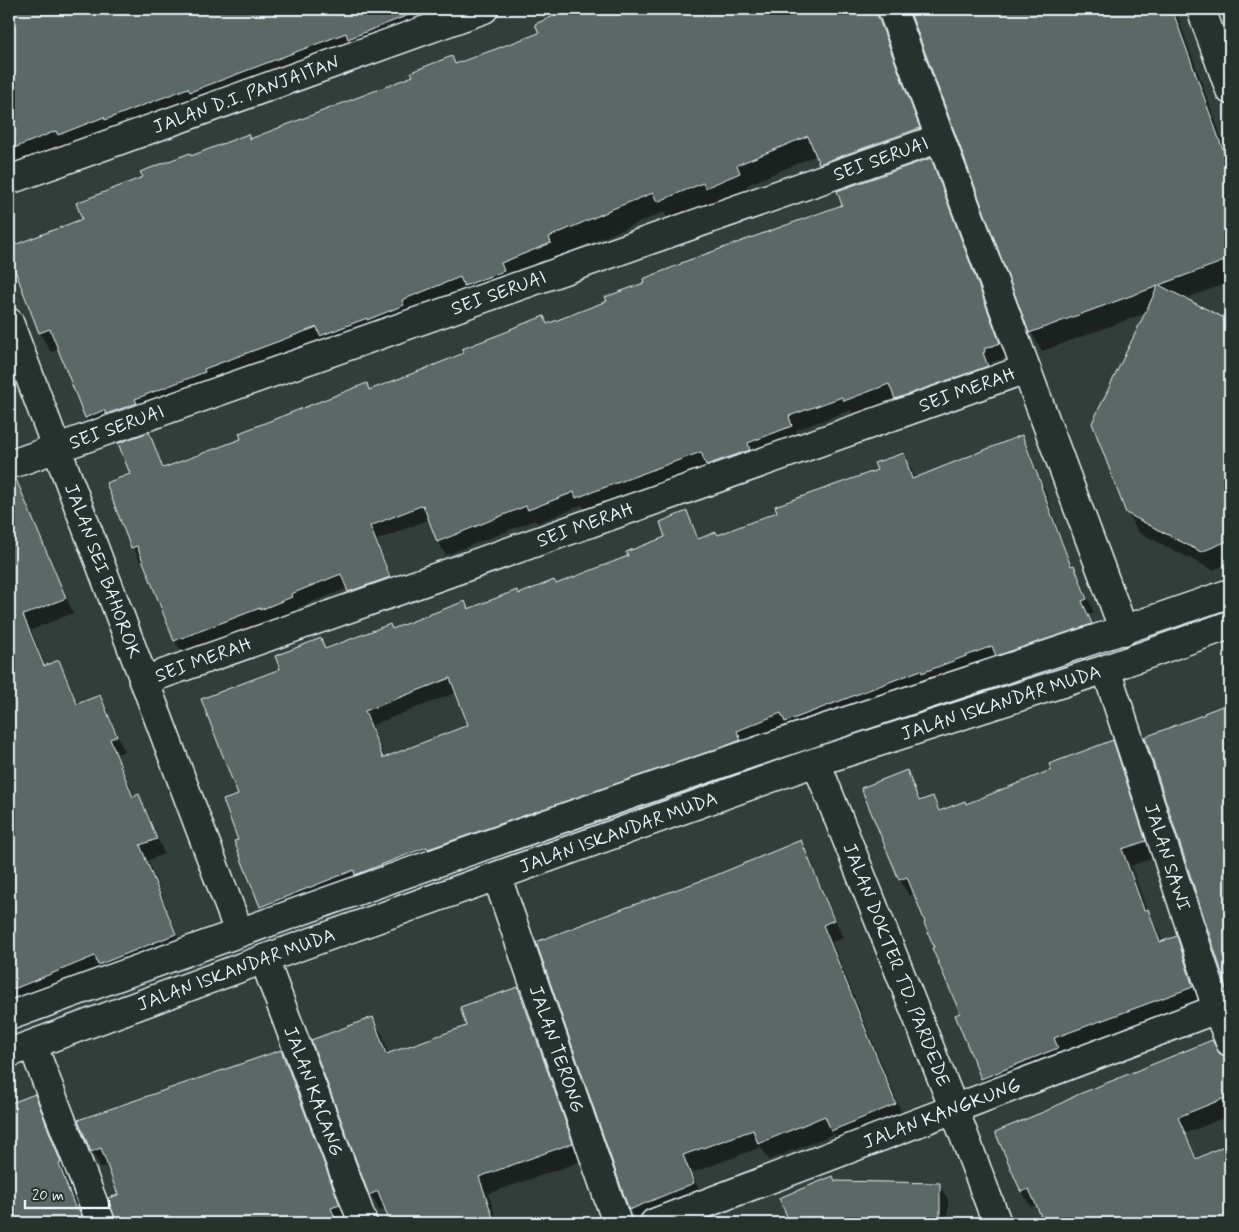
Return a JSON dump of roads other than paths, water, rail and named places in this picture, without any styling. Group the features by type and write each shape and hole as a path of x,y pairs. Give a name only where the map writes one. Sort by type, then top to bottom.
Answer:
{"street":[{"name":"JALAN D.I. PANJAITAN","path":"9,180 484,9"},
{"path":"892,9 1134,658"},
{"path":"1201,9 1230,90"},
{"name":"SEI SERUAI","path":"9,465 940,138"},
{"name":"JALAN SEI BAHOROK","path":"9,322 143,682 239,932 256,962"},
{"name":"SEI MERAH","path":"143,682 1026,369"},
{"name":"JALAN ISKANDAR MUDA","path":"9,1016 239,932 806,734 1124,631 1230,593"},
{"name":"JALAN ISKANDAR MUDA","path":"21,1049 256,962 816,762 1106,669 1230,624"},
{"name":"JALAN SAWI","path":"1106,669 1224,1007 1230,1042"},
{"name":"JALAN DOKTER TD. PARDEDE","path":"806,734 997,1223"},
{"name":"JALAN TERONG","path":"497,877 616,1223"},
{"name":"JALAN KACANG","path":"256,962 363,1223"},
{"name":"JALAN KANGKUNG","path":"654,1223 1224,1007"},
{"path":"21,1049 101,1223"}]}
